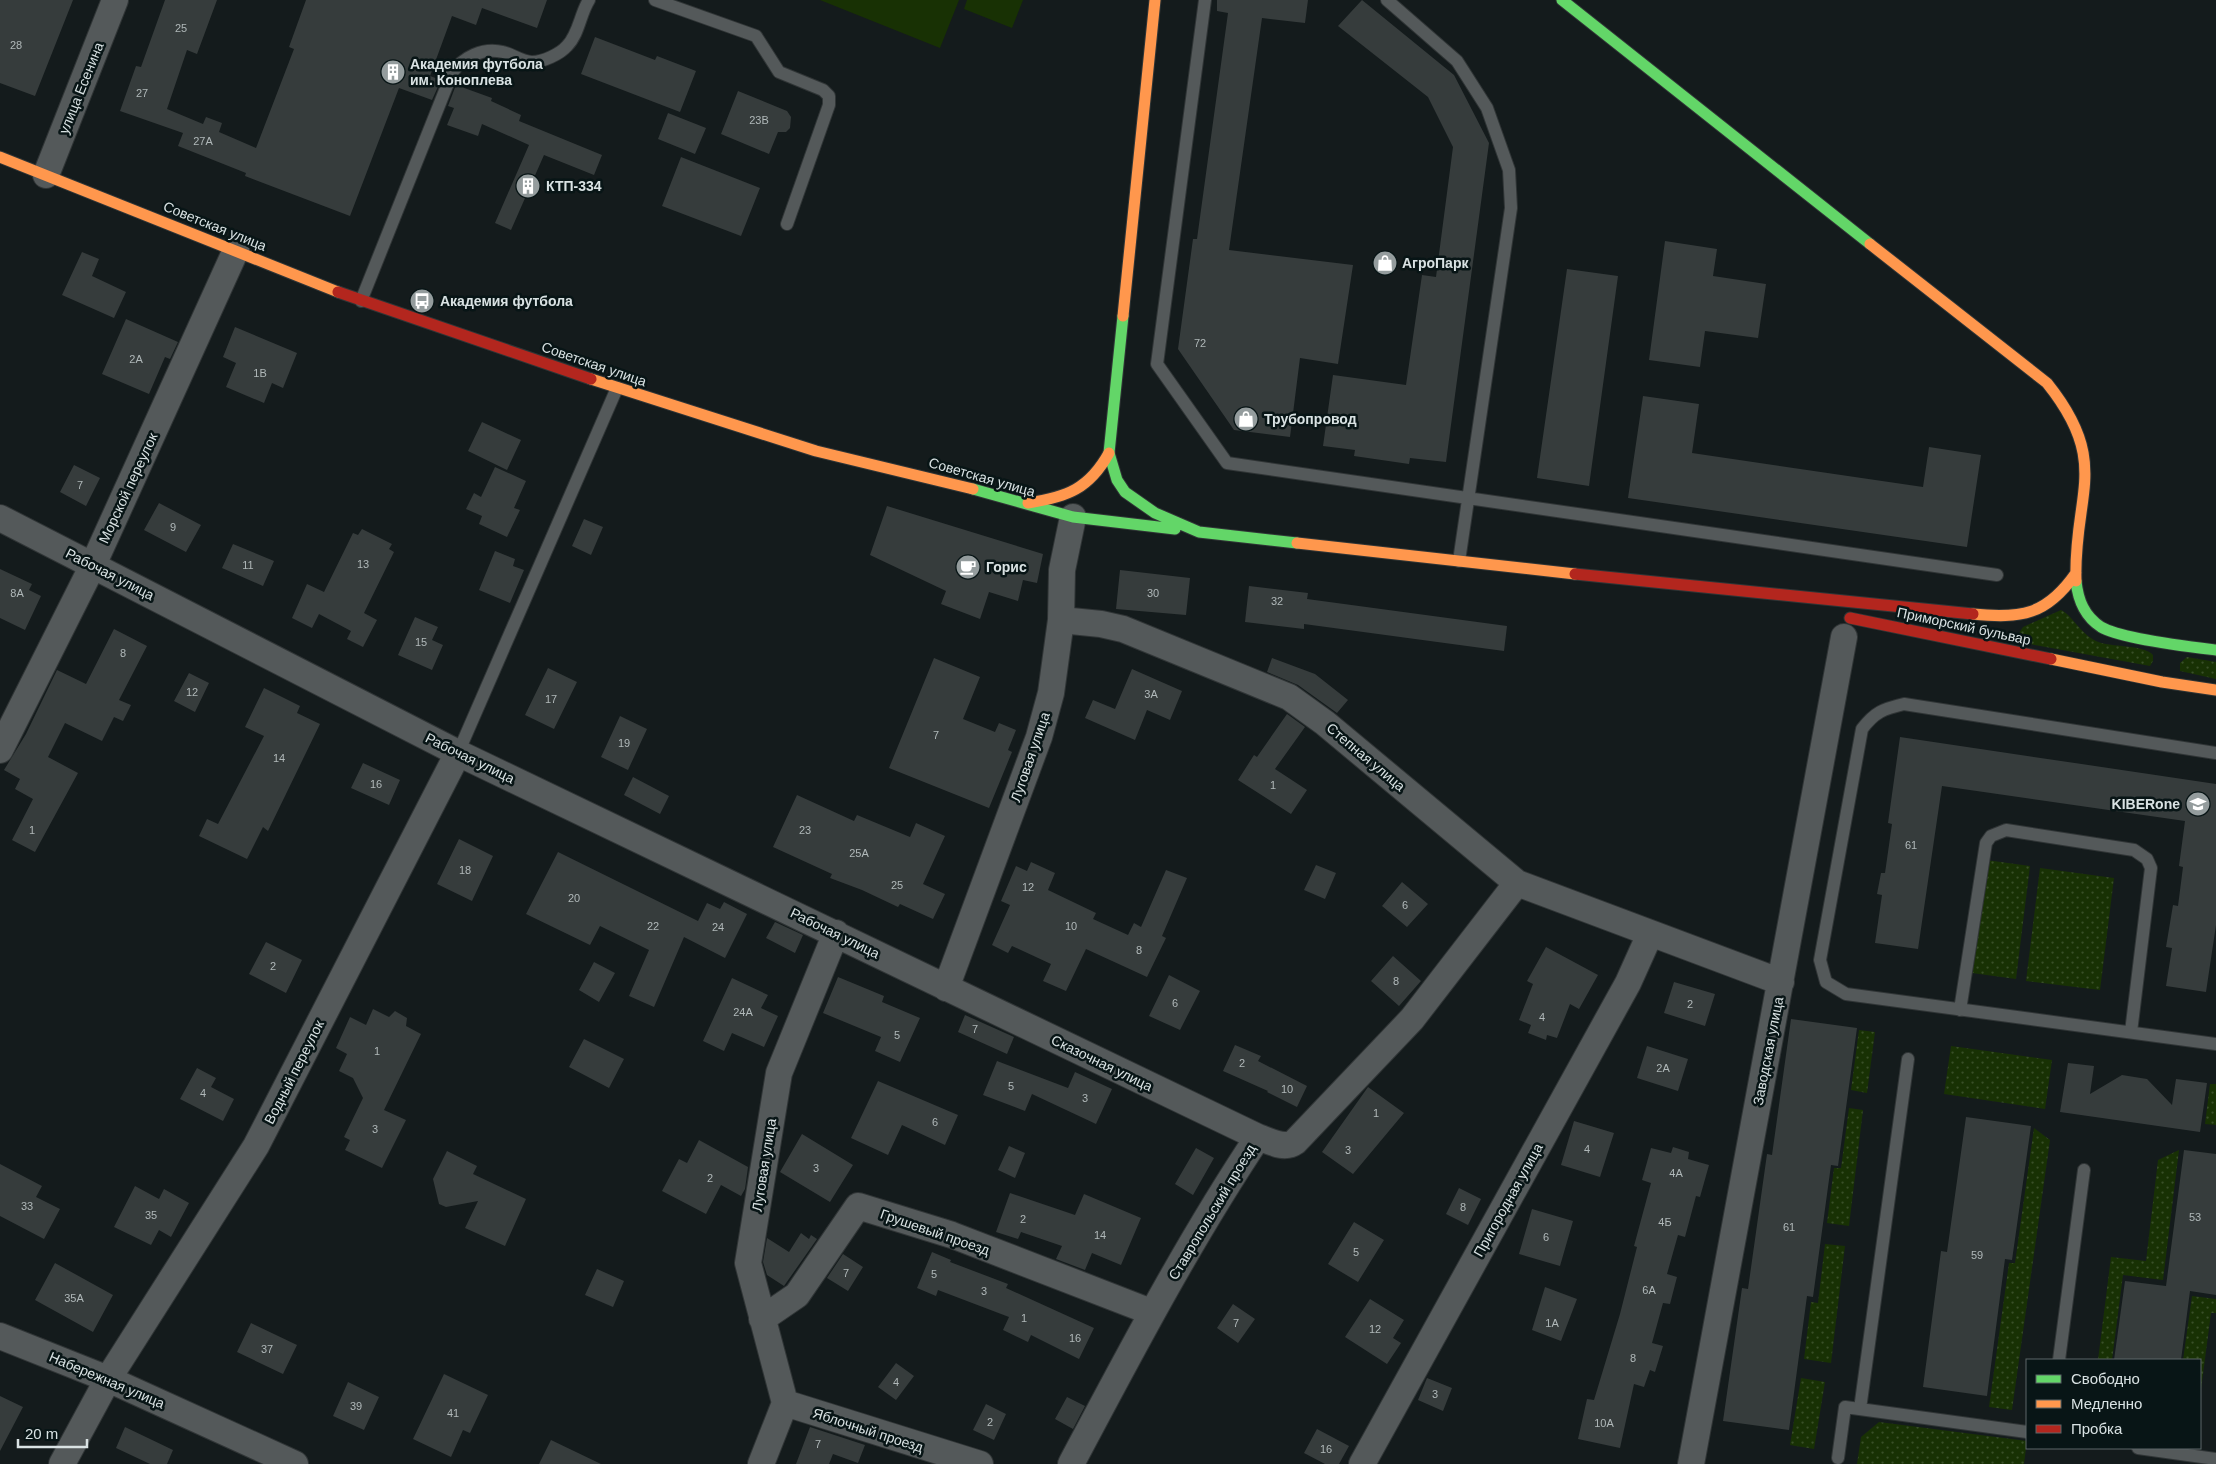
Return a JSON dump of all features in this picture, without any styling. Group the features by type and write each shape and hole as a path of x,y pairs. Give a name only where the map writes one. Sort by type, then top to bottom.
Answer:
{"main road":[{"path":"1155,0 1110,453 1119,484 1135,499 1161,516 1198,532"},
{"path":"1562,0 2047,383 2065,403 2077,429 2086,465 2085,501 2076,573 2077,593 2085,612 2094,622 2108,630 2168,649 2216,650"},
{"name":"Советская улица","path":"0,157 361,301 617,388 816,451 934,478 1020,504 1073,517 1706,589"},
{"path":"1020,504 1050,500 1075,492 1100,472 1110,453"},
{"path":"1706,589 2003,617 2027,615 2047,608 2064,592 2076,573"},
{"path":"1706,589 1809,610"},
{"name":"Приморский бульвар","path":"1840,626 2163,677 2216,690"}],"street":[{"name":"улица Есенина","path":"46,176 115,0"},
{"name":"Морской переулок","path":"0,750 93,565 236,250"},
{"name":"Луговая улица","path":"946,988 1039,737 1051,693 1062,620 1062,570 1073,517"},
{"name":"Рабочая улица","path":"0,518 458,753 836,933 946,988"},
{"name":"Степная улица","path":"1062,620 1102,624 1123,629 1289,697 1326,723 1517,883 1781,982"},
{"name":"Заводская улица","path":"1691,1464 1781,982 1840,626"},
{"name":"Водный переулок","path":"62,1464 108,1379 256,1146 458,753"},
{"name":"Ставропольский проезд","path":"1071,1464 1152,1312 1221,1193 1258,1137 1289,1146 1295,1142 1412,1019 1517,883"},
{"name":"Луговая улица","path":"784,1403 748,1263 779,1073 836,933"},
{"name":"Пригородная улица","path":"1362,1464 1628,983 1650,934"},
{"name":"Сказочная улица","path":"946,988 1258,1137"},
{"name":"Грушевый проезд","path":"762,1318 797,1295 858,1206 952,1235 1152,1312"},
{"name":"Набережная улица","path":"0,1336 108,1379 295,1464"},
{"path":"762,1464 784,1403"},
{"name":"Яблочный проезд","path":"784,1403 980,1464"}],"lane":[{"path":"361,301 452,73 459,63 479,52 491,50 532,62 560,52 572,38 589,0"},
{"path":"655,0 756,36 779,72 823,90 829,96 830,105 787,224"},
{"path":"1205,0 1157,364 1227,463 1997,575"},
{"path":"1387,0 1458,61 1487,108 1509,170 1511,208 1459,561"},
{"path":"458,753 617,388"},
{"path":"2216,753 1904,704 1888,708 1872,716 1862,729 1820,960 1826,982 1846,994 2216,1044"},
{"path":"1960,1010 1986,843 1991,836 2006,830 2134,850 2147,859 2151,868 2131,1032"},
{"path":"1860,1409 1908,1059"},
{"path":"2059,1359 2084,1170"},
{"path":"1838,1458 1845,1407 2026,1432"},
{"path":"2145,1449 2216,1459"}],"green space":[{"path":"820,0 959,0 940,48"},
{"path":"967,0 1023,0 1012,28 964,9"},
{"path":"2061,610 2096,641 2110,645 2142,649 2153,655 2153,661 2150,666 2019,642 2017,636 2023,627"},
{"path":"2187,657 2216,662 2216,679 2180,671 2180,663"},
{"path":"1986,860 2030,866 2016,979 1972,973"},
{"path":"2040,868 2114,878 2100,990 2026,981"},
{"path":"1859,1030 1875,1032 1867,1093 1851,1090"},
{"path":"1951,1046 2052,1060 2045,1109 1944,1094"},
{"path":"2210,1084 2216,1084 2216,1125 2205,1124"},
{"path":"1849,1108 1863,1110 1849,1226 1827,1223 1834,1168 1841,1168"},
{"path":"2034,1128 2050,1140 2012,1410 1989,1407 2009,1263 2015,1263"},
{"path":"2179,1150 2163,1280 2123,1275 2112,1359 2098,1359 2111,1257 2146,1261 2158,1160"},
{"path":"1825,1244 1845,1246 1831,1363 1804,1359 1811,1302 1818,1303"},
{"path":"2192,1296 2216,1299 2216,1313 2211,1313 2201,1389 2201,1359 2183,1359"},
{"path":"1801,1378 1825,1382 1814,1449 1790,1445"},
{"path":"1879,1422 2026,1441 2026,1449 2024,1464 1857,1464 1861,1437"}],"building":[{"path":"0,0 73,0 35,96 0,83"},
{"path":"165,0 217,0 197,54 187,50 167,109 203,124 206,117 222,123 219,132 256,148 294,49 289,47 306,0 547,0 537,28 482,8 476,25 452,16 430,76 441,80 432,100 399,88 350,216 245,176 246,173 178,146 183,133 120,111 136,66 141,67"},
{"path":"1217,0 1308,0 1305,23 1262,18 1229,250 1353,265 1338,364 1300,358 1290,437 1234,430 1178,349 1193,239 1197,239 1228,13 1217,11"},
{"path":"1362,0 1454,75 1489,143 1446,462 1410,458 1409,464 1354,456 1355,450 1323,446 1333,375 1406,385 1422,275 1436,277 1453,147 1428,97 1338,26"},
{"path":"595,37 655,60 657,56 696,71 680,112 581,74"},
{"path":"456,85 492,98 491,101 521,115 519,121 602,155 594,175 544,155 511,230 495,223 529,145 482,124 478,136 447,125 454,108 448,106"},
{"path":"738,91 787,111 791,117 790,128 786,132 778,132 769,154 721,134"},
{"path":"668,113 706,128 695,154 658,139"},
{"path":"681,157 760,188 741,236 662,206"},
{"path":"1665,241 1717,249 1713,276 1766,284 1758,338 1705,331 1700,367 1649,360"},
{"path":"82,252 99,259 92,276 126,292 114,318 62,295"},
{"path":"1567,269 1618,276 1589,486 1537,478"},
{"path":"126,319 178,342 170,359 165,357 149,394 102,374"},
{"path":"235,327 297,353 283,388 272,383 264,403 226,387 236,363 223,357"},
{"path":"1643,396 1699,404 1692,453 1923,487 1929,447 1981,455 1967,547 1628,498"},
{"path":"482,422 521,440 507,470 468,451"},
{"path":"74,465 100,478 86,506 60,492"},
{"path":"495,467 526,481 514,508 520,510 507,537 479,524 482,516 466,509 474,493 481,497"},
{"path":"159,503 201,525 186,552 144,530"},
{"name":"Горис","path":"887,506 1043,554 1037,583 1023,580 1018,601 989,592 980,619 941,604 946,591 870,555"},
{"path":"584,519 603,527 591,555 572,546"},
{"path":"362,529 392,544 389,549 394,552 364,613 377,620 363,647 347,639 351,631 319,614 312,628 292,618 307,584 324,592 353,533 358,535"},
{"path":"233,544 274,561 263,586 222,568"},
{"path":"495,551 515,559 513,566 524,570 510,603 479,590"},
{"path":"0,569 32,584 29,590 41,596 25,630 0,618"},
{"path":"1120,570 1190,578 1186,615 1116,609"},
{"path":"1249,586 1308,593 1307,599 1507,626 1504,651 1304,624 1304,629 1245,622"},
{"path":"415,617 438,627 432,640 443,645 432,670 398,655"},
{"path":"114,629 147,646 119,700 131,705 123,721 114,717 102,741 65,723 48,757 78,773 35,852 12,840 33,799 15,789 20,779 4,770 26,734 57,670 86,684"},
{"path":"934,658 980,677 963,719 995,732 999,723 1016,730 1008,750 1012,752 989,808 889,768"},
{"path":"1272,658 1315,674 1348,700 1337,713 1298,685 1267,672"},
{"path":"548,668 577,682 554,729 525,715"},
{"path":"1132,669 1182,691 1170,720 1147,710 1135,740 1085,718 1093,700 1115,709"},
{"path":"189,673 209,683 195,712 174,701"},
{"path":"264,688 300,706 297,713 320,724 268,831 263,827 247,859 199,836 207,819 218,824 264,736 245,727"},
{"path":"1287,714 1305,727 1275,769 1307,790 1291,814 1238,780 1254,755 1257,757"},
{"path":"620,716 647,729 628,770 601,757"},
{"path":"1900,737 2216,784 2216,925 2206,992 2166,986 2172,948 2166,947 2173,905 2178,906 2183,867 2179,866 2185,821 1942,786 1918,949 1875,943 1882,895 1877,894 1881,873 1885,873 1892,824 1888,823"},
{"path":"363,763 400,780 389,805 351,788"},
{"path":"633,777 669,796 660,814 624,795"},
{"path":"797,795 854,821 857,815 910,837 916,823 945,836 923,884 945,894 933,919 900,904 898,907 862,890 830,878 832,874 773,847"},
{"path":"459,839 493,856 472,901 437,884"},
{"path":"558,852 698,921 707,903 720,909 724,902 747,914 725,958 684,937 654,1007 629,996 649,950 600,926 590,945 526,914"},
{"path":"1031,862 1055,873 1048,890 1096,913 1093,919 1128,935 1134,923 1141,927 1166,870 1187,878 1162,936 1166,938 1147,977 1086,949 1066,991 1043,981 1051,964 1012,946 1008,953 992,945 1010,905 1001,901 1016,866 1027,871"},
{"path":"1316,865 1336,873 1325,899 1304,890"},
{"path":"1402,882 1428,904 1407,927 1382,906"},
{"path":"775,922 803,935 795,953 766,938"},
{"path":"266,942 302,960 286,993 249,974"},
{"path":"1546,947 1598,975 1579,1009 1570,1004 1557,1038 1547,1035 1546,1040 1528,1033 1531,1025 1519,1020 1533,984 1527,981"},
{"path":"1393,956 1421,981 1399,1006 1371,981"},
{"path":"594,962 615,973 599,1002 579,990"},
{"path":"1169,975 1200,991 1180,1030 1149,1016"},
{"path":"838,977 884,996 882,1002 920,1018 900,1062 875,1051 881,1037 823,1013"},
{"path":"732,978 768,995 761,1008 778,1016 764,1047 732,1033 724,1051 703,1041"},
{"path":"1674,982 1715,994 1705,1026 1664,1013"},
{"path":"373,1009 389,1017 395,1011 407,1018 406,1026 421,1034 384,1110 406,1120 382,1168 345,1150 350,1140 344,1137 363,1098 353,1078 339,1071 347,1054 336,1048 350,1017 366,1025"},
{"path":"965,1015 1014,1037 1007,1054 958,1032"},
{"path":"1791,1019 1857,1028 1838,1166 1831,1165 1813,1297 1807,1296 1789,1430 1723,1421 1742,1288 1748,1289 1767,1154 1772,1155"},
{"path":"584,1039 624,1059 609,1088 569,1067"},
{"path":"1235,1045 1261,1056 1258,1061 1307,1086 1297,1107 1268,1091 1223,1071"},
{"path":"1647,1046 1688,1059 1678,1091 1637,1078"},
{"path":"997,1061 1068,1088 1075,1072 1112,1089 1096,1124 1032,1094 1025,1111 983,1095"},
{"path":"2068,1063 2094,1066 2090,1094 2122,1075 2147,1079 2172,1105 2176,1079 2207,1083 2200,1132 2060,1112"},
{"path":"197,1068 216,1078 211,1087 234,1099 223,1121 180,1099"},
{"path":"878,1081 958,1115 945,1145 902,1125 888,1155 851,1138"},
{"path":"1368,1087 1404,1113 1353,1174 1322,1152"},
{"path":"1966,1117 2031,1126 2012,1260 2005,1259 1987,1396 1923,1387 1941,1251 1947,1252"},
{"path":"1574,1121 1614,1133 1600,1177 1561,1165"},
{"path":"802,1134 853,1165 830,1202 780,1172"},
{"path":"699,1140 748,1167 745,1189 741,1196 721,1185 706,1214 662,1191 679,1159 687,1163"},
{"path":"1009,1146 1025,1153 1015,1178 998,1170"},
{"path":"1673,1147 1689,1152 1688,1159 1709,1165 1700,1197 1696,1196 1685,1237 1678,1235 1667,1274 1677,1277 1670,1304 1663,1303 1652,1343 1663,1346 1655,1372 1650,1370 1644,1387 1634,1384 1620,1448 1578,1439 1587,1399 1594,1400 1620,1314 1637,1247 1634,1246 1651,1183 1642,1180 1651,1148 1671,1153"},
{"path":"1196,1148 1214,1158 1193,1195 1175,1184"},
{"path":"2184,1150 2216,1154 2216,1295 2190,1291 2181,1359 2114,1359 2125,1281 2166,1286"},
{"path":"447,1151 477,1166 473,1174 526,1199 505,1246 465,1228 478,1201 446,1207 439,1204 433,1179"},
{"path":"0,1164 42,1186 36,1197 60,1209 44,1239 0,1216"},
{"path":"135,1186 159,1199 164,1189 189,1203 171,1237 159,1230 151,1245 114,1227"},
{"path":"1459,1188 1481,1199 1468,1225 1446,1214"},
{"path":"1010,1193 1075,1215 1084,1194 1141,1218 1121,1265 1092,1253 1085,1270 1056,1259 1062,1246 1021,1232 1018,1239 996,1232"},
{"path":"1532,1209 1573,1221 1560,1266 1519,1254"},
{"path":"1354,1222 1384,1240 1358,1282 1328,1264"},
{"path":"801,1233 809,1239 811,1235 817,1239 784,1286 767,1275 763,1262 767,1238 789,1252"},
{"path":"932,1252 951,1260 950,1262 1008,1284 1006,1288 1094,1328 1079,1359 1031,1335 1028,1342 1003,1330 1009,1317 938,1290 936,1296 917,1288"},
{"path":"843,1254 863,1267 848,1291 827,1278"},
{"path":"55,1263 113,1295 93,1332 35,1300"},
{"path":"597,1269 624,1281 613,1307 585,1295"},
{"path":"1545,1287 1577,1299 1561,1341 1532,1330"},
{"path":"1370,1299 1404,1320 1393,1338 1401,1343 1387,1364 1345,1337"},
{"path":"1233,1304 1255,1319 1238,1343 1217,1328"},
{"path":"251,1323 297,1345 283,1374 237,1352"},
{"path":"896,1363 914,1376 896,1400 878,1387"},
{"path":"444,1374 488,1395 470,1433 463,1430 451,1457 413,1439"},
{"path":"1427,1378 1452,1388 1443,1411 1418,1400"},
{"path":"348,1382 379,1397 364,1430 333,1416"},
{"path":"0,1396 23,1407 0,1451"},
{"path":"1067,1397 1085,1406 1073,1429 1055,1419"},
{"path":"986,1404 1006,1414 994,1440 973,1430"},
{"path":"125,1427 173,1450 167,1464 150,1464 116,1448"},
{"path":"810,1427 865,1445 858,1463 833,1454 829,1464 796,1464"},
{"path":"1317,1429 1349,1446 1339,1464 1325,1464 1304,1453"},
{"path":"551,1440 601,1464 539,1464"}],"traffic: fast":[{"path":"1562,0 1870,244"},
{"path":"1123,316 1109,453 1117,480 1125,492 1155,513 1199,532 1297,543"},
{"path":"973,489 1073,517 1175,529"},
{"path":"2076,581 2078,595 2086,613 2101,627 2140,639 2216,650"}],"traffic: slow":[{"path":"1123,316 1155,0"},
{"path":"0,157 338,292"},
{"path":"1870,244 2047,383 2067,411 2079,436 2084,458 2085,480 2079,525 2076,581"},
{"path":"591,379 816,451 973,489"},
{"path":"1028,503 1054,498 1076,489 1093,475 1109,453"},
{"path":"1297,543 1575,574"},
{"path":"1973,614 2005,616 2032,611 2054,598 2076,573"},
{"path":"2051,659 2162,682 2216,690"}],"traffic: jam":[{"path":"338,292 591,379"},
{"path":"1575,574 1973,614"},
{"path":"1850,618 2051,659"}],"place":[{"name":"Академия футбола им. Коноплева","path":"393,72"},
{"name":"КТП-334","path":"528,186"},
{"name":"АгроПарк","path":"1385,263"},
{"name":"Академия футбола","path":"422,301"},
{"name":"Трубопровод","path":"1246,419"},
{"name":"Горис","path":"968,567"},
{"name":"KIBERone","path":"2198,804"}]}
